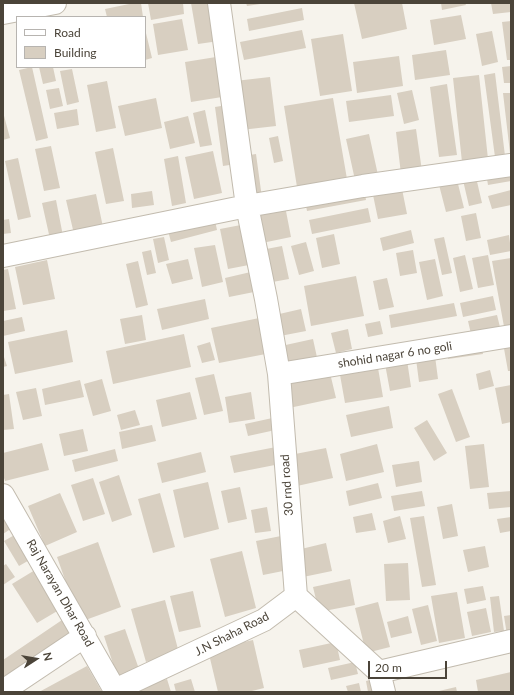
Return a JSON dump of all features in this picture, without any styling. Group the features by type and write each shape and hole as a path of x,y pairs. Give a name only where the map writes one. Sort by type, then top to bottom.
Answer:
{"street":[{"path":"3,13 55,3"},
{"name":"30 rnd road","path":"219,3 247,206 266,299 279,374 296,596"},
{"path":"3,256 247,206 363,186 511,165"},
{"name":"shohid nagar 6 no goli","path":"279,374 511,336"},
{"name":"Raj Narayan Dhar Road","path":"3,495 116,691"},
{"path":"296,596 382,682 511,641"},
{"name":"J.N Shaha Road","path":"116,691 264,620 296,596"},
{"path":"3,691 85,636"}],"building":[{"path":"141,3 143,16 107,16 105,9"},
{"path":"148,3 183,3 184,14 151,20"},
{"path":"191,3 213,3 219,41 198,44"},
{"path":"246,3 260,3 260,4 247,6"},
{"path":"354,3 402,3 407,29 362,39"},
{"path":"441,3 465,3 466,5 442,10"},
{"path":"491,3 511,3 511,12 493,14"},
{"path":"302,8 304,20 249,31 247,19"},
{"path":"461,15 466,39 434,45 430,20"},
{"path":"182,19 188,50 158,55 153,24"},
{"path":"511,21 511,60 507,60 502,22"},
{"path":"302,30 306,48 244,60 240,42"},
{"path":"492,31 498,62 482,66 476,34"},
{"path":"146,33 152,58 146,60"},
{"path":"343,34 352,91 320,96 311,39"},
{"path":"446,50 450,75 415,80 412,55"},
{"path":"399,56 403,86 357,93 353,62"},
{"path":"216,57 222,97 191,102 185,62"},
{"path":"511,66 511,83 504,83 502,67"},
{"path":"32,68 48,138 36,141 19,70"},
{"path":"39,68 53,68 56,81 43,84"},
{"path":"72,69 79,102 67,105 60,71"},
{"path":"495,73 505,156 495,157 484,75"},
{"path":"479,75 488,159 462,162 453,78"},
{"path":"270,77 276,126 241,130 235,81"},
{"path":"107,81 116,128 96,132 87,85"},
{"path":"447,84 457,155 439,157 430,87"},
{"path":"59,88 63,106 50,109 46,90"},
{"path":"412,90 419,120 404,124 397,93"},
{"path":"503,93 511,93 511,153 510,153"},
{"path":"391,95 394,116 349,122 346,101"},
{"path":"156,98 162,128 125,136 118,106"},
{"path":"333,98 347,179 297,187 284,106"},
{"path":"227,105 236,164 223,166 215,107"},
{"path":"77,109 79,125 57,129 54,113"},
{"path":"205,110 212,145 200,147 193,113"},
{"path":"3,112 10,138 3,140"},
{"path":"188,116 195,143 170,149 164,122"},
{"path":"416,129 422,171 401,174 396,132"},
{"path":"369,134 378,175 355,180 346,139"},
{"path":"278,136 283,161 274,163 269,138"},
{"path":"51,146 60,188 44,191 35,149"},
{"path":"113,148 124,201 106,204 95,152"},
{"path":"213,151 222,193 194,199 185,157"},
{"path":"256,154 262,198 250,199 243,156"},
{"path":"178,156 186,203 172,206 164,159"},
{"path":"18,158 31,217 18,220 5,161"},
{"path":"511,169 511,181 488,185 486,173"},
{"path":"475,173 482,203 469,206 462,176"},
{"path":"456,176 464,208 446,212 438,181"},
{"path":"364,189 366,200 307,211 305,200"},
{"path":"402,189 407,214 378,219 373,195"},
{"path":"511,190 511,205 492,209 488,196"},
{"path":"152,191 154,205 132,208 131,194"},
{"path":"96,194 103,227 74,234 66,200"},
{"path":"56,200 63,236 50,239 42,203"},
{"path":"285,206 291,237 262,243 256,212"},
{"path":"368,208 371,222 312,234 309,220"},
{"path":"476,213 481,238 466,241 461,216"},
{"path":"214,216 217,230 171,242 167,227"},
{"path":"9,219 11,233 3,234 3,220"},
{"path":"246,224 254,264 228,269 220,229"},
{"path":"411,230 414,243 383,251 380,238"},
{"path":"334,234 340,264 322,268 316,238"},
{"path":"509,235 511,251 490,255 487,240"},
{"path":"164,237 169,260 158,263 153,239"},
{"path":"444,237 452,273 442,275 434,239"},
{"path":"306,242 314,271 299,275 291,246"},
{"path":"215,245 223,282 202,287 194,248"},
{"path":"282,246 289,279 267,283 261,250"},
{"path":"151,250 156,273 147,275 142,252"},
{"path":"413,250 417,273 400,276 396,253"},
{"path":"465,255 473,289 460,292 453,258"},
{"path":"488,255 494,285 478,288 472,258"},
{"path":"511,258 511,331 505,332 492,261"},
{"path":"188,259 193,279 172,284 166,264"},
{"path":"435,259 443,296 427,300 419,262"},
{"path":"47,260 55,299 23,305 15,267"},
{"path":"138,261 148,305 136,308 126,264"},
{"path":"8,269 16,309 3,311 3,270"},
{"path":"255,271 259,291 229,297 225,278"},
{"path":"356,276 364,316 311,326 304,286"},
{"path":"387,278 394,307 379,310 373,281"},
{"path":"493,296 496,310 463,317 460,303"},
{"path":"205,299 209,319 162,330 157,309"},
{"path":"454,303 457,316 391,328 389,315"},
{"path":"301,309 306,331 280,336 275,315"},
{"path":"142,315 146,340 125,344 120,319"},
{"path":"497,315 500,327 471,334 468,321"},
{"path":"22,317 25,331 3,336 3,321"},
{"path":"264,317 271,353 219,363 211,328"},
{"path":"380,321 383,334 368,337 365,324"},
{"path":"348,329 352,349 336,353 331,333"},
{"path":"67,330 73,362 15,374 8,342"},
{"path":"184,334 191,367 113,384 106,351"},
{"path":"313,339 318,362 286,368 281,346"},
{"path":"511,341 511,371 508,371 503,343"},
{"path":"210,342 215,360 202,363 197,346"},
{"path":"481,345 483,354 448,359 447,351"},
{"path":"3,354 7,366 3,367"},
{"path":"435,356 438,379 419,382 416,359"},
{"path":"407,360 411,387 390,391 385,364"},
{"path":"378,368 383,397 345,403 340,375"},
{"path":"490,370 494,386 479,390 476,374"},
{"path":"330,373 336,398 289,408 284,383"},
{"path":"214,374 223,411 204,415 195,378"},
{"path":"102,379 111,411 93,416 84,384"},
{"path":"80,380 84,397 45,405 42,389"},
{"path":"511,385 511,422 502,424 495,388"},
{"path":"36,388 42,416 23,420 16,392"},
{"path":"452,389 470,437 456,442 438,394"},
{"path":"190,392 197,419 162,427 156,400"},
{"path":"251,392 255,419 229,423 225,397"},
{"path":"9,394 14,429 3,430 3,395"},
{"path":"389,406 393,428 351,437 346,415"},
{"path":"135,410 140,425 121,430 117,415"},
{"path":"277,417 280,429 248,436 245,424"},
{"path":"427,420 447,453 434,461 414,428"},
{"path":"152,425 156,441 122,449 119,432"},
{"path":"83,429 88,451 64,456 59,434"},
{"path":"42,443 49,470 5,481 3,475 3,453"},
{"path":"377,444 384,472 346,481 340,454"},
{"path":"484,444 489,487 470,489 465,446"},
{"path":"276,447 280,464 234,473 230,456"},
{"path":"326,448 333,478 297,486 290,455"},
{"path":"115,449 118,461 75,472 72,460"},
{"path":"201,452 206,472 162,483 157,463"},
{"path":"419,461 422,482 396,487 392,465"},
{"path":"119,475 132,515 112,522 99,482"},
{"path":"93,478 105,514 83,521 71,485"},
{"path":"208,482 219,529 184,538 173,490"},
{"path":"378,483 382,498 349,506 346,491"},
{"path":"240,487 247,519 228,523 221,491"},
{"path":"422,491 425,506 394,511 391,496"},
{"path":"511,491 511,507 489,509 487,493"},
{"path":"60,493 77,532 45,546 28,506"},
{"path":"160,493 175,547 153,553 138,499"},
{"path":"452,504 458,536 443,539 437,507"},
{"path":"267,507 271,531 255,533 251,510"},
{"path":"372,513 376,530 356,533 353,517"},
{"path":"400,516 406,539 388,543 383,521"},
{"path":"424,516 436,585 422,587 410,518"},
{"path":"511,517 511,531 500,533 497,519"},
{"path":"5,519 12,528 3,534 3,520"},
{"path":"18,533 33,558 19,566 4,541"},
{"path":"286,535 293,569 263,575 256,541"},
{"path":"98,542 121,607 80,622 57,557"},
{"path":"326,543 332,571 303,577 297,550"},
{"path":"485,546 489,567 468,572 463,550"},
{"path":"242,551 256,608 225,617 210,559"},
{"path":"408,563 410,600 386,601 384,564"},
{"path":"6,564 15,577 3,585 3,566"},
{"path":"35,570 59,610 37,623 12,584"},
{"path":"350,579 355,605 319,612 313,587"},
{"path":"483,586 486,600 467,604 464,589"},
{"path":"193,591 201,627 179,632 170,596"},
{"path":"457,592 465,638 439,643 431,596"},
{"path":"499,596 504,631 494,632 490,597"},
{"path":"165,600 179,653 146,662 131,609"},
{"path":"378,602 390,647 366,653 355,608"},
{"path":"428,605 437,641 421,645 412,609"},
{"path":"486,608 491,632 472,636 467,612"},
{"path":"511,615 511,635 507,635 504,616"},
{"path":"408,616 412,633 391,638 387,622"},
{"path":"62,620 71,634 3,679 3,660"},
{"path":"125,629 140,672 118,679 104,636"},
{"path":"253,640 264,688 248,692 218,692 208,650"},
{"path":"336,642 340,660 303,668 299,650"},
{"path":"355,662 358,674 331,680 328,668"},
{"path":"87,666 102,692 39,692"},
{"path":"511,672 511,692 478,692 476,680"},
{"path":"378,678 381,692 368,692 366,681"},
{"path":"167,679 171,692 140,692 138,687"},
{"path":"191,679 195,692 176,692 174,684"},
{"path":"359,683 361,692 348,692 346,686"},
{"path":"456,687 457,692 439,692 439,691"}]}
